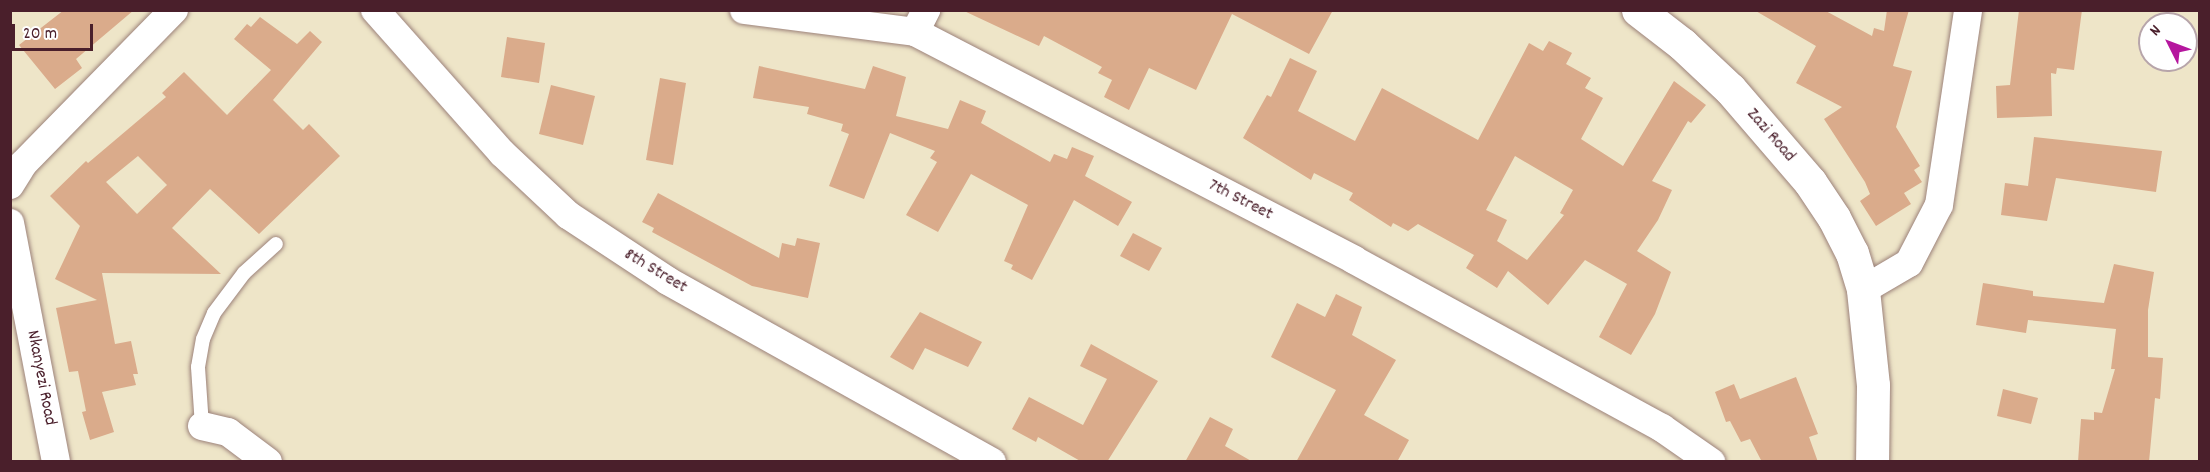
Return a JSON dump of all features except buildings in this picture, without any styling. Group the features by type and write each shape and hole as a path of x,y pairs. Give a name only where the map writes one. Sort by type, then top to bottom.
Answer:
{"street":[{"path":"10,185 23,164 174,10"},
{"name":"8th Street","path":"375,10 502,153 568,214 668,281 992,462"},
{"name":"7th Street","path":"744,10 920,21 1662,428 1711,462"},
{"name":"Zazi Road","path":"1638,10 1682,44 1730,89 1809,182 1852,253 1863,290 1873,385 1872,462"},
{"path":"1863,290 1909,263 1938,205 1968,10"},
{"name":"Nkanyezi Road","path":"10,223 56,462"},
{"path":"202,426 228,432 268,462"}],"lane":[{"path":"202,426 198,367 203,339 214,313 244,273 276,244"}]}
